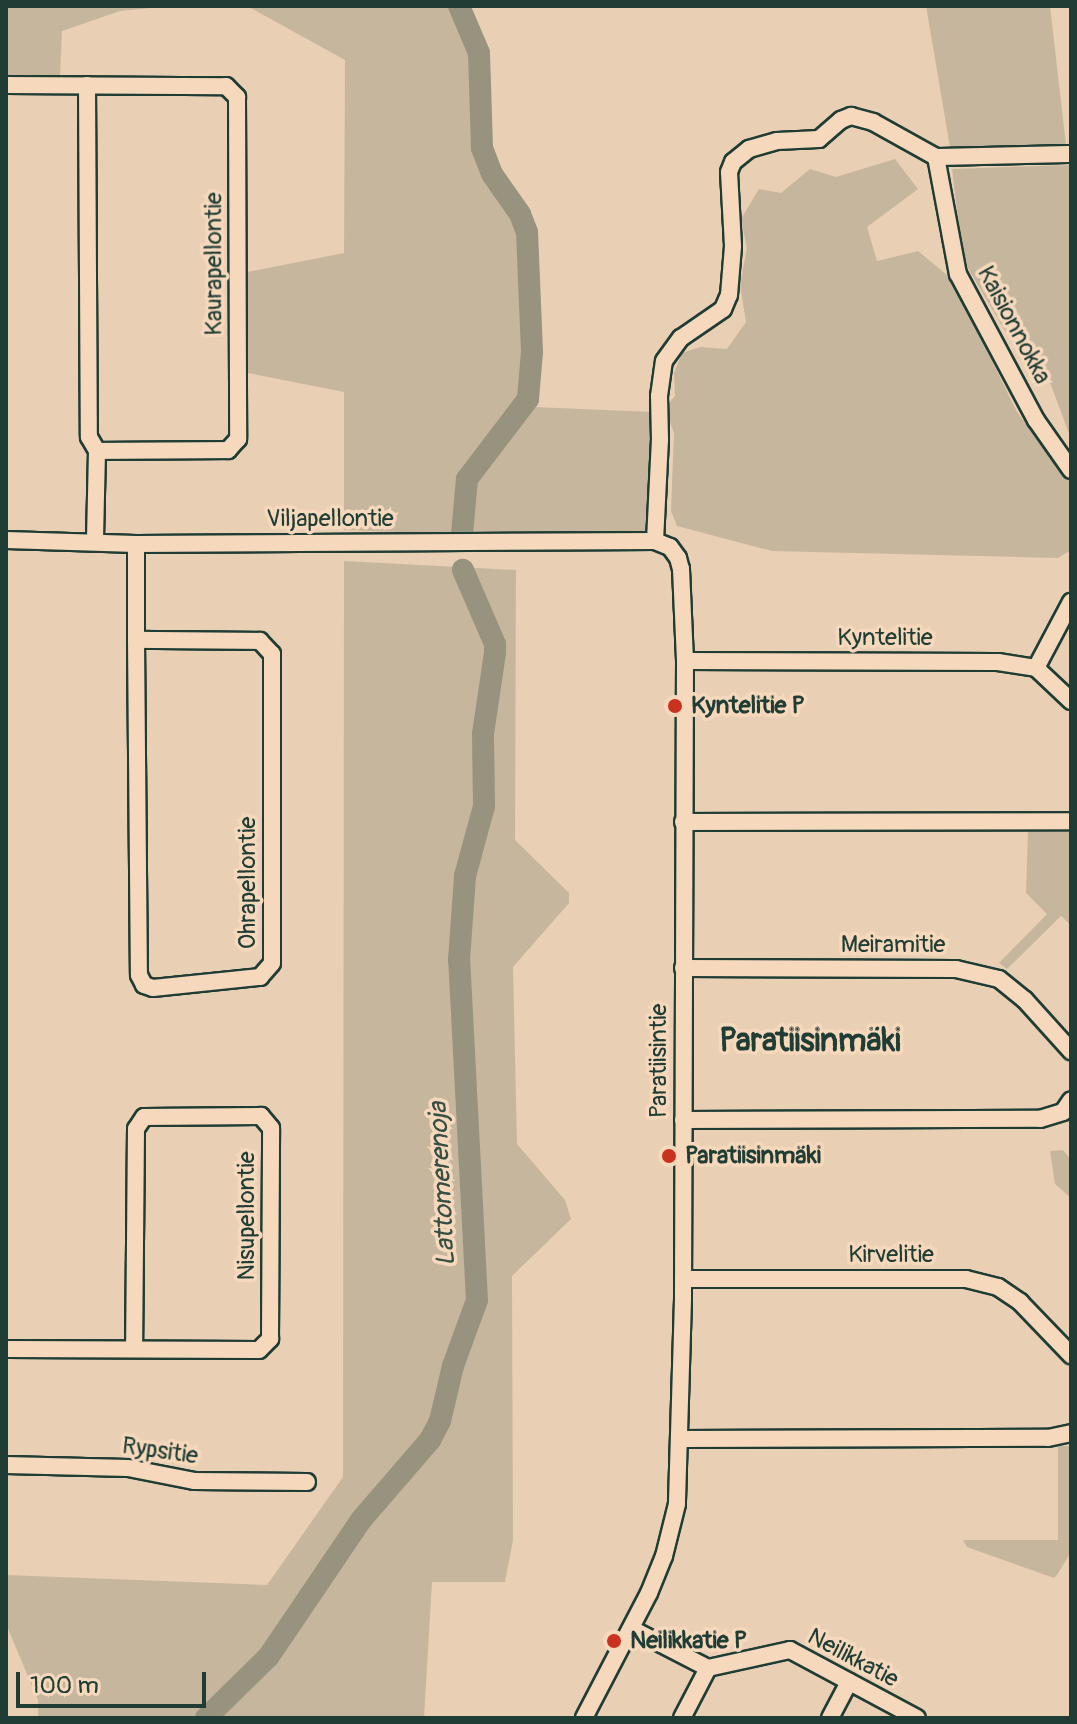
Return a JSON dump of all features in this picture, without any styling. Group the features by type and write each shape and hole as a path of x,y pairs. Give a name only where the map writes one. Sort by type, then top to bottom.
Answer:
{"street":[{"name":"Kaurapellontie","path":"6,85 226,86 237,97 238,439 228,450 97,451"},
{"path":"87,85 89,437 97,451 95,542"},
{"path":"655,541 659,396 664,361 681,338 723,309 729,295 733,246 729,172 733,162 749,149 777,141 819,139 841,120 851,116 873,122 936,157 1071,154"},
{"name":"Kaisionnokka","path":"936,157 958,274 1036,420 1071,470"},
{"name":"Viljapellontie","path":"6,540 136,544 655,541"},
{"name":"Paratiisintie","path":"584,1718 632,1629 664,1556 677,1504 682,1439 685,661 681,569 670,547 655,541"},
{"name":"Ohrapellontie","path":"136,544 136,640 139,975 144,985 153,988 260,977 272,963 272,654 260,641 136,640"},
{"path":"1071,602 1036,668 1071,701"},
{"name":"Kyntelitie","path":"685,661 998,662 1036,668"},
{"path":"683,822 1071,821"},
{"name":"Meiramitie","path":"683,968 956,969 999,979 1025,1000 1071,1051"},
{"path":"683,1120 1040,1119 1063,1112 1071,1100"},
{"name":"Nisupellontie","path":"6,1349 259,1350 270,1339 271,1128 261,1116 144,1117 136,1129 134,1349"},
{"name":"Kirvelitie","path":"683,1279 966,1279 998,1287 1020,1302 1071,1355"},
{"path":"682,1439 1048,1438 1071,1433"},
{"name":"Rypsitie","path":"6,1465 128,1468 194,1481 307,1482"},
{"path":"632,1629 708,1668 682,1718"},
{"name":"Neilikkatie","path":"708,1668 790,1650 917,1718"},
{"path":"830,1718 849,1682"}],"shaded area":[{"path":"6,6 172,6 120,11 62,31 60,76 6,78"},
{"path":"247,6 449,6 471,47 475,142 485,171 515,217 525,251 527,364 520,401 478,453 463,478 456,534 344,530 344,392 248,373 247,272 344,253 345,60"},
{"path":"926,6 1050,6 1066,145 950,147"},
{"path":"895,159 918,189 867,227 877,261 918,251 952,279 1017,412 1071,482 1071,550 1058,558 772,551 677,526 671,511 674,433 665,408 675,396 674,373 682,353 700,347 727,349 746,322 740,285 747,248 741,219 759,189 781,193 810,169 836,177"},
{"path":"1071,165 1071,439 1051,385 1005,331 963,260 952,169"},
{"path":"534,407 654,412 651,525 642,535 471,535 474,481"},
{"path":"344,561 516,570 515,840 569,893 569,903 513,967 517,1144 565,1200 571,1219 512,1276 513,1540 505,1582 432,1582 424,1718 38,1718 38,1700 6,1624 6,1575 267,1585 343,1477"},
{"path":"1071,829 1071,925 1061,916 1007,969 999,963 1047,914 1026,893 1028,831"},
{"path":"1063,1150 1071,1160 1071,1198 1055,1184 1050,1151"},
{"path":"1058,1446 1071,1446 1071,1552 1057,1575 1054,1578 967,1547 963,1540 1058,1540"}],"waterway":[{"name":"Lattomerenoja","path":"459,6 479,53 482,148 492,174 520,214 527,232 532,352 528,399 467,479 462,534"},
{"name":"Lattomerenoja","path":"206,1718 269,1656 361,1520 430,1440 440,1421 453,1366 477,1300 459,960 465,876 484,806 483,734 495,644 463,570"}],"place":[{"name":"Kyntelitie P","path":"675,706"},
{"name":"Paratiisinmäki","path":"669,1156"},
{"name":"Neilikkatie P","path":"614,1641"}],"district":[{"name":"Paratiisinmäki","path":"810,1041"}]}
